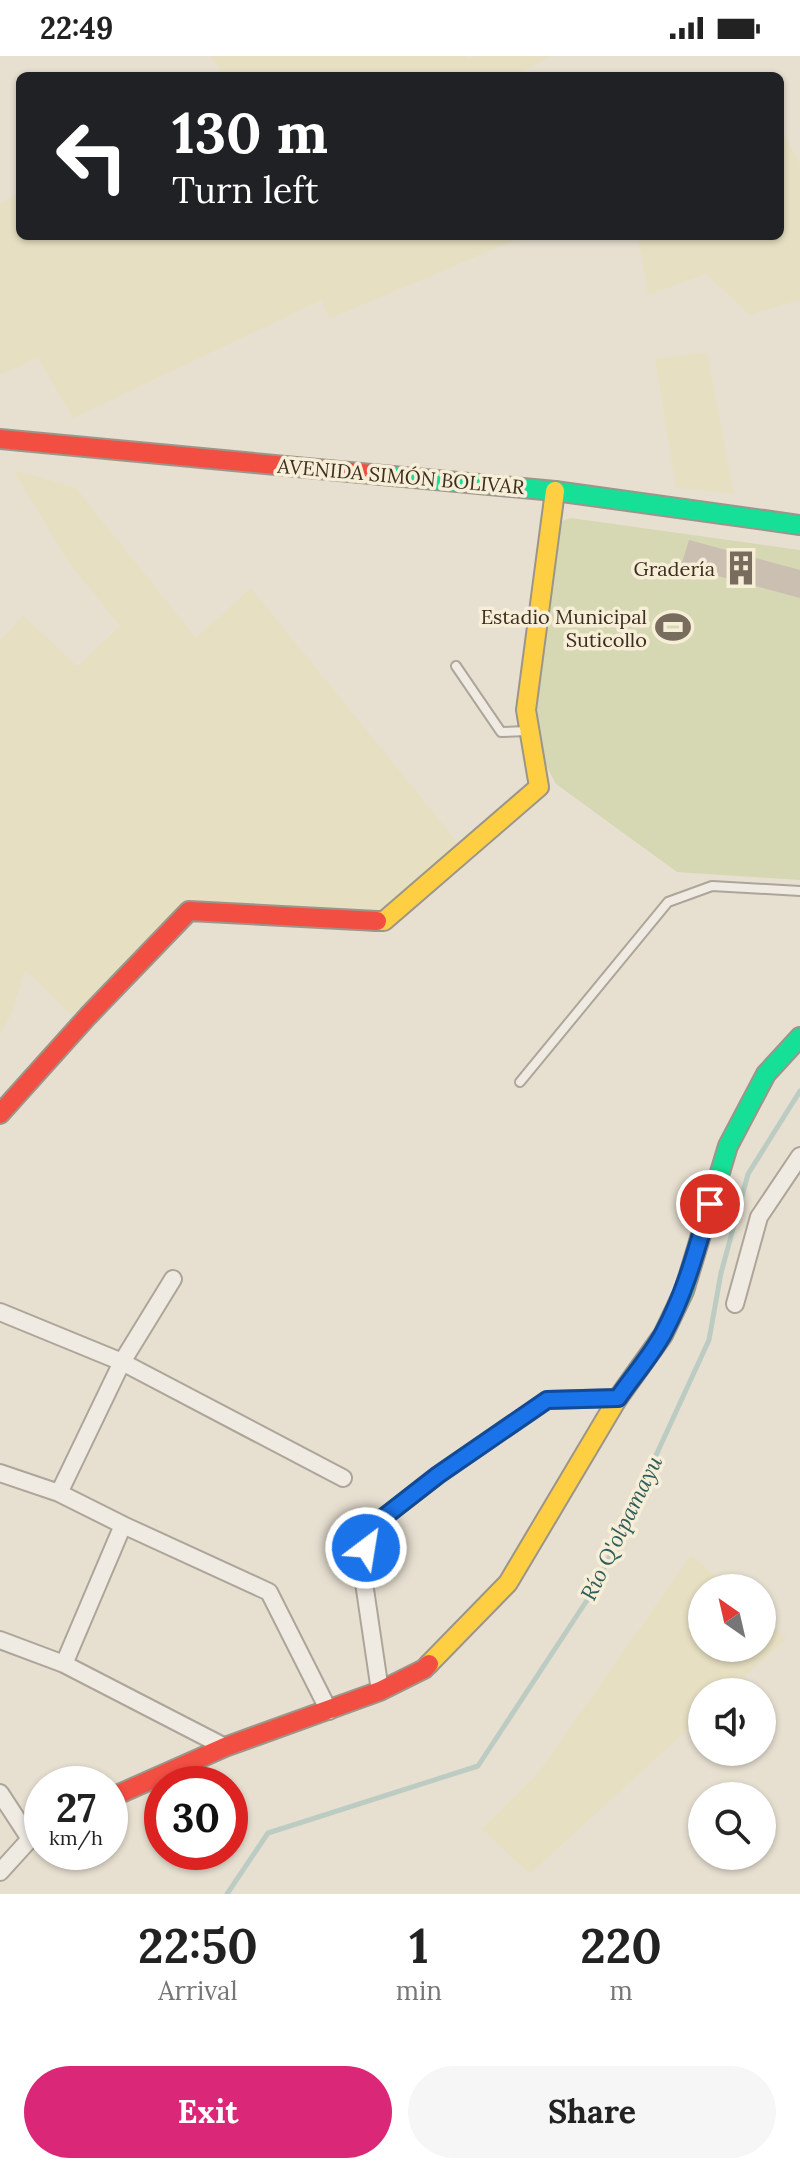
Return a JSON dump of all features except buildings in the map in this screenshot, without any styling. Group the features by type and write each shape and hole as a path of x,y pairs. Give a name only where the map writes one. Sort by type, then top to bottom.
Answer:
{"street":[{"name":"AVENIDA SIMÓN BOLIVAR","path":"0,439 555,491 800,525"},
{"path":"0,1114 189,911 384,921 539,787 526,710 555,491"},
{"path":"128,1790 225,1747 380,1691 424,1669 508,1583 618,1398 663,1335 684,1291 728,1146 766,1074 800,1037"},
{"path":"735,1304 759,1217 800,1156"},
{"path":"59,1493 122,1362 173,1279"},
{"path":"0,1312 122,1362 343,1478"},
{"path":"380,1691 362,1569 370,1528 438,1475 547,1400 618,1398"},
{"path":"0,1473 59,1493 269,1592 329,1711"},
{"path":"64,1664 123,1525"},
{"path":"0,1640 64,1664 225,1747"},
{"path":"0,1793 24,1822"},
{"path":"0,1872 24,1848"}],"lane":[{"path":"456,666 501,732 528,731"},
{"path":"520,1082 668,902 712,886 800,891"}],"shaded area":[{"path":"210,56 466,56 469,59 473,56 550,56 522,72 218,72 221,70"},
{"path":"784,134 800,164 800,300 750,315 706,274 648,295 639,240 784,240"},
{"path":"16,194 16,240 516,240 329,319 322,300 73,418 38,358 0,375 0,204"},
{"path":"707,353 734,494 676,488 655,358"},
{"path":"13,470 75,487 196,638 251,588 459,844 378,914 188,903 72,1015 25,970 10,1017 0,1033 0,641 23,615 77,666 120,626 69,563"},
{"path":"691,1555 713,1574 688,1574 688,1662 761,1662 743,1678 688,1678 688,1729 530,1874 482,1829 539,1772"},
{"path":"776,1630 786,1639 776,1648"}],"green space":[{"name":"Estadio Municipal Suticollo","path":"571,518 800,550 800,880 677,872 556,784 538,750 536,704 562,521"}],"waterway":[{"name":"Río Q'olpamayu","path":"227,1894 268,1833 478,1766 595,1588 709,1340 721,1273 748,1174 800,1091"}],"traffic: fast":[{"path":"382,475 555,491 800,525"},
{"path":"618,1398 663,1335 684,1291 728,1146 766,1074 800,1037"}],"traffic: slow":[{"path":"377,921 384,921 539,787 526,710 555,491"},
{"path":"429,1664 508,1583 618,1398"}],"traffic: jam":[{"path":"0,439 382,475"},
{"path":"0,1114 189,911 377,921"},
{"path":"128,1790 225,1747 380,1691 429,1664"}],"place":[{"name":"Gradería","path":"741,568"},
{"name":"Estadio Municipal Suticollo","path":"673,627"}],"route":[{"path":"366,1548 370,1528 438,1475 547,1400 618,1398 663,1335 674,1313 684,1291 710,1204"}]}
